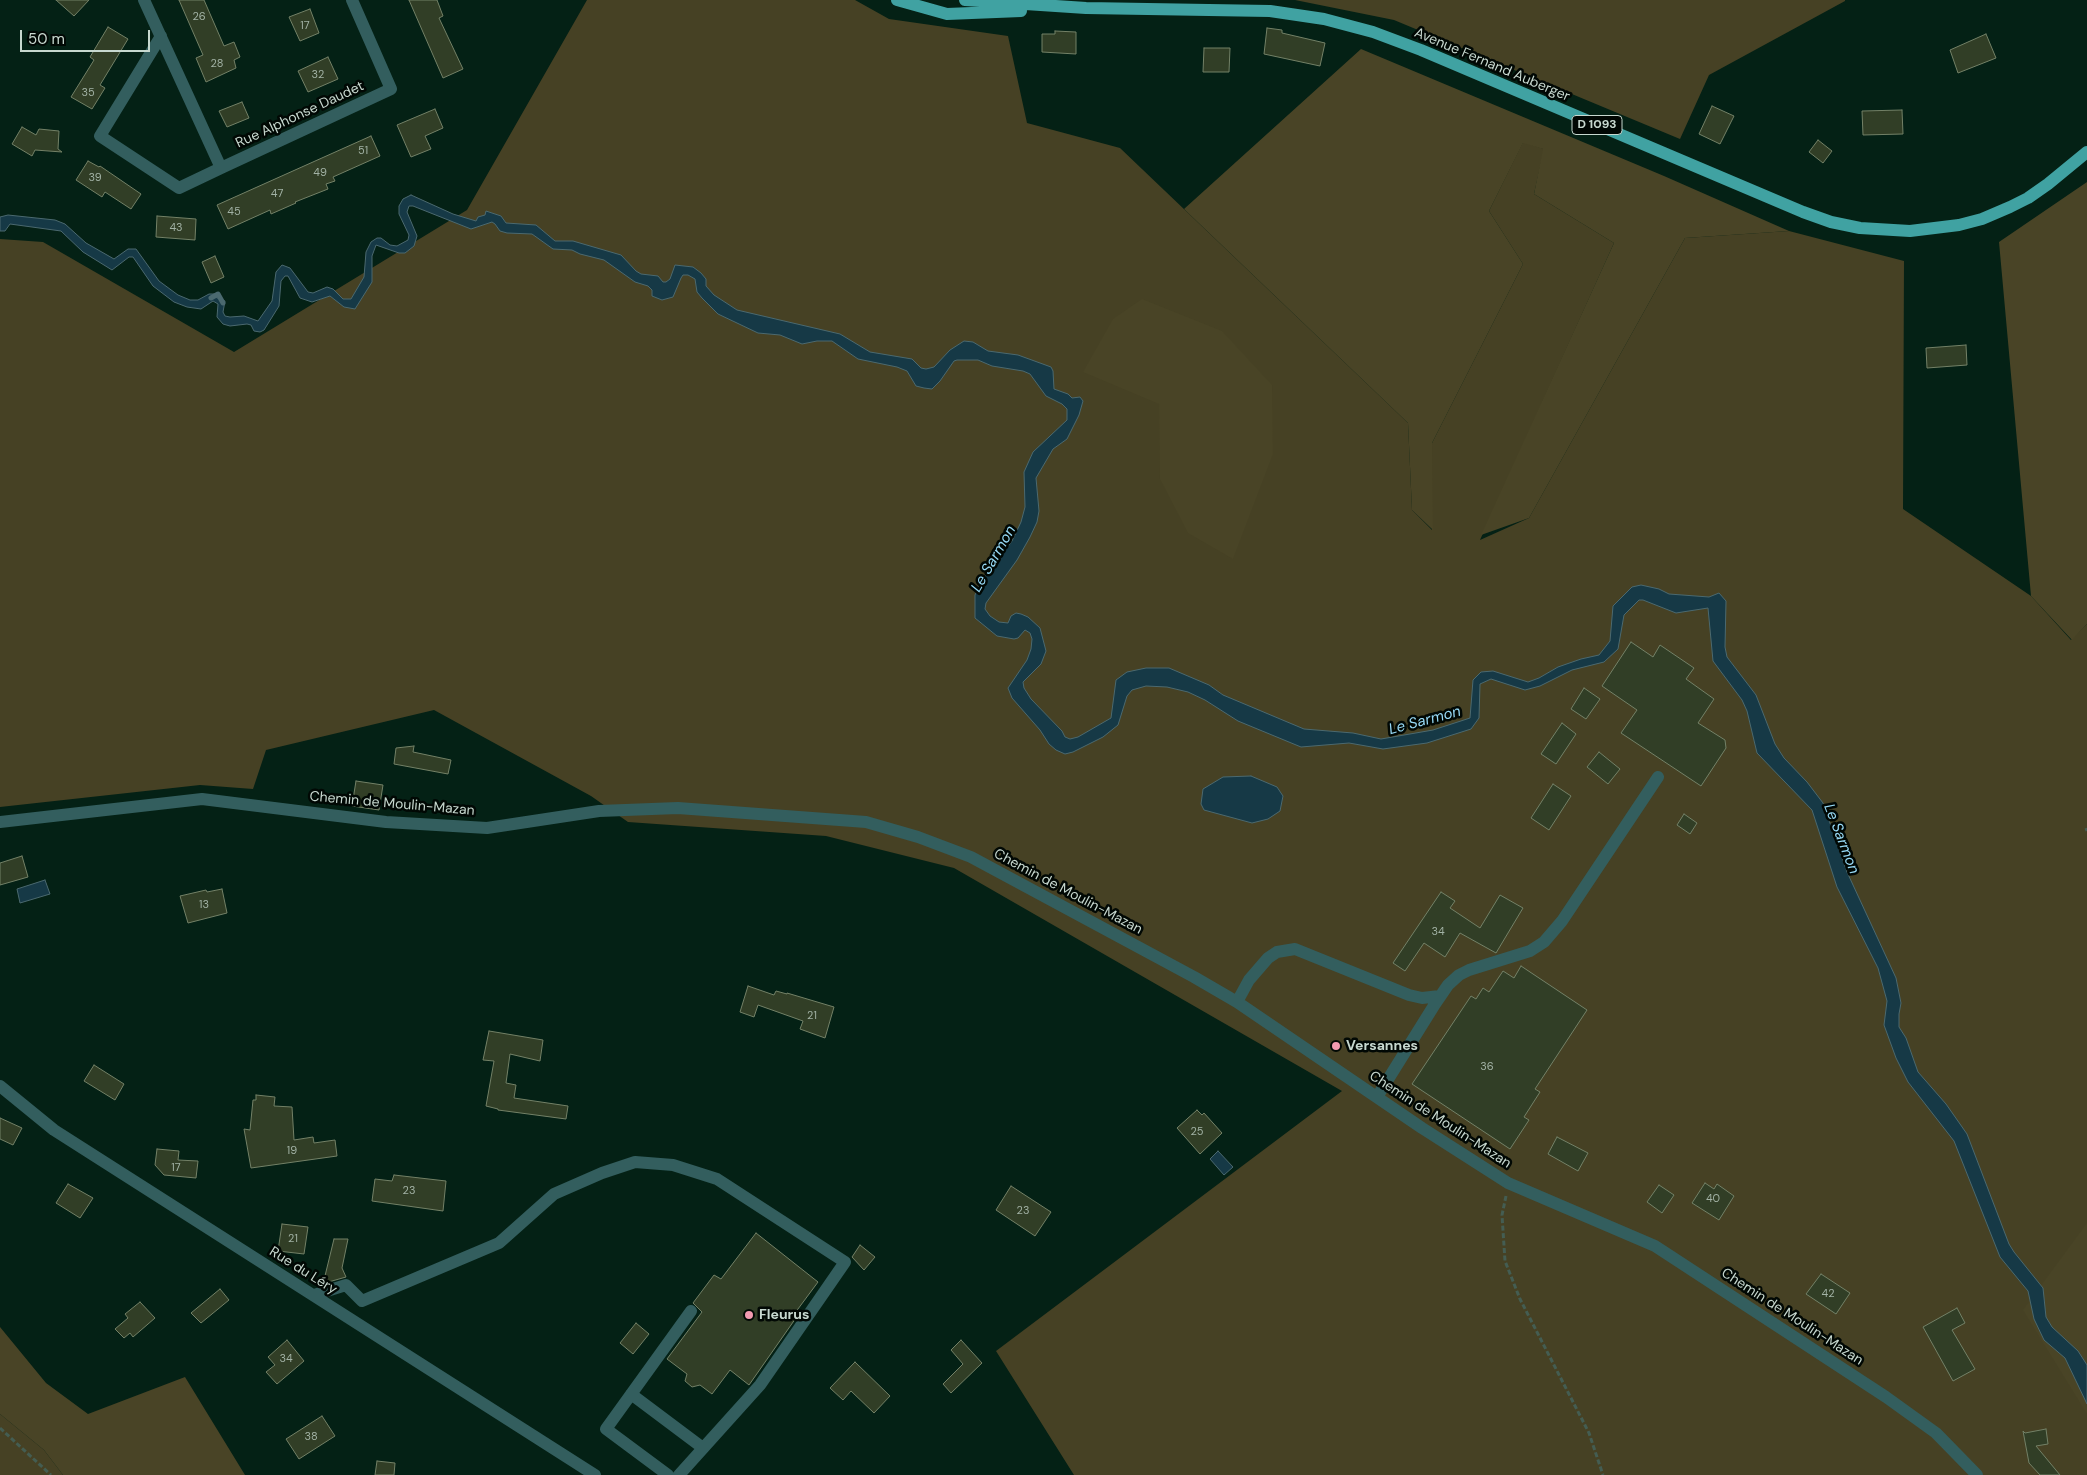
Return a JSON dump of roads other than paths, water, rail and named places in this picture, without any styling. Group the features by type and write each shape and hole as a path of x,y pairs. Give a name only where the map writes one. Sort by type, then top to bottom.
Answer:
{"main road":[{"name":"Avenue Fernand Auberger","path":"897,0 947,14 1086,8"},
{"name":"Avenue Fernand Auberger","path":"965,0 1086,8 1270,11 1324,19 1372,32 1421,50 1803,212 1831,222 1860,228 1910,231 1959,225 1982,219 2028,198 2087,152"}],"street":[{"path":"144,0 222,168"},
{"name":"Rue Alphonse Daudet","path":"161,36 100,136 180,188 391,89 352,0"},
{"path":"1377,1097 1448,985 1461,973 1530,951 1544,942 1562,921 1658,777"},
{"name":"Chemin de Moulin-Mazan","path":"0,822 202,799 386,822 487,828 600,812 678,808 866,822 918,837 971,857 1238,1002 1377,1097 1508,1183 1655,1246 1893,1402 1936,1433 1977,1475"},
{"path":"1238,1002 1249,980 1268,958 1277,952 1295,949 1409,995 1422,998 1440,996"},
{"name":"Rue du Léry","path":"0,1086 54,1130 595,1475"},
{"path":"314,1295 346,1285 362,1301 499,1243 554,1194 602,1173 636,1162 673,1164 717,1179 845,1262 760,1385 679,1475"},
{"path":"668,1475 606,1429 691,1311"},
{"path":"631,1394 703,1448"}],"water":[{"path":"411,195 453,214 476,221 478,217 485,215 486,211 501,216 506,223 536,225 555,241 573,241 621,255 636,271 641,274 658,276 663,282 670,279 675,265 693,267 706,279 706,286 714,295 737,310 840,334 870,352 912,359 921,368 934,367 950,350 964,341 973,342 988,351 1018,355 1051,367 1054,389 1068,394 1072,398 1080,397 1083,401 1079,415 1067,439 1053,449 1036,478 1039,511 1037,522 1030,537 1017,560 986,603 985,609 990,616 999,622 1008,623 1011,616 1016,613 1028,617 1040,628 1046,651 1041,664 1023,682 1024,688 1031,699 1062,731 1065,737 1070,739 1078,737 1111,718 1116,680 1127,672 1146,668 1169,668 1209,685 1223,695 1304,729 1353,733 1381,739 1433,730 1470,718 1473,680 1481,672 1493,671 1528,682 1558,667 1599,655 1610,641 1613,606 1632,587 1641,585 1659,589 1669,594 1709,597 1719,593 1726,601 1725,647 1727,657 1756,695 1775,744 1784,758 1807,782 1823,803 1847,872 1896,978 1901,1003 1899,1027 1906,1038 1918,1072 1946,1104 1967,1134 2009,1244 2043,1288 2046,1317 2052,1327 2078,1351 2087,1365 2087,1404 2065,1358 2044,1340 2034,1319 2028,1291 2000,1257 1954,1141 1908,1082 1896,1058 1884,1025 1887,1001 1878,968 1837,887 1812,810 1757,753 1747,711 1742,700 1713,661 1708,608 1676,613 1639,600 1624,615 1618,649 1604,662 1572,670 1540,686 1525,690 1491,679 1480,684 1479,718 1471,729 1427,743 1383,749 1349,743 1301,747 1238,721 1205,700 1188,692 1167,687 1146,686 1132,690 1127,696 1118,725 1103,737 1065,754 1049,744 1040,730 1012,698 1008,688 1027,660 1031,649 1032,639 1030,633 1025,630 1018,638 1014,639 997,636 975,618 975,595 981,582 1012,541 1021,522 1025,507 1024,472 1033,452 1067,420 1067,409 1062,404 1046,396 1030,374 992,366 978,360 957,360 954,361 932,389 916,386 907,371 897,367 858,359 832,341 802,344 780,335 758,333 718,314 697,292 695,279 688,275 683,275 673,297 662,300 652,296 652,290 648,286 635,282 604,260 572,250 553,249 532,234 500,231 492,222 471,229 413,206 409,206 407,212 417,236 414,246 405,253 399,253 376,245 372,256 372,282 355,309 344,307 330,296 312,302 300,298 288,276 285,276 281,281 279,306 264,330 260,332 254,331 251,325 247,324 230,326 223,324 217,317 218,304 213,301 201,309 187,307 174,302 153,286 133,257 129,257 112,270 83,252 61,231 10,224 5,231 0,231 0,217 8,215 55,220 65,224 86,243 114,259 128,249 136,249 159,281 178,295 190,300 198,300 209,294 215,294 215,297 225,301 223,312 225,316 244,316 258,321 272,301 276,272 282,265 290,268 308,292 313,293 327,287 333,289 343,299 351,299 364,277 366,252 371,242 381,238 390,245 397,246 408,240 409,235 399,214 399,206 403,199"},
{"path":"1251,776 1277,787 1283,796 1280,811 1268,819 1252,823 1204,810 1201,804 1203,789 1223,777"},
{"path":"45,880 50,894 20,903 17,889"},
{"path":"1218,1151 1233,1167 1224,1175 1210,1159"}],"waterway":[{"name":"Le Sarmon","path":"211,298 218,294 223,303"}],"place":[{"name":"Versannes","path":"1336,1046"},
{"name":"Fleurus","path":"749,1315"}]}
